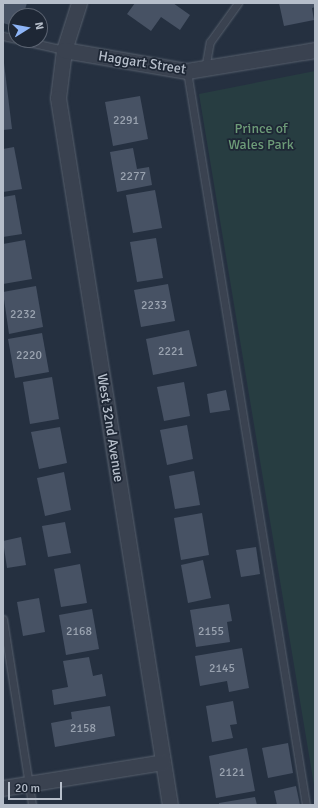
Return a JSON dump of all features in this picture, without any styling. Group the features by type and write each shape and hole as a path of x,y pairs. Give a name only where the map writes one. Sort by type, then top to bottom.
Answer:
{"street":[{"name":"West 32nd Avenue","path":"78,3 64,50 58,98 170,805"},
{"name":"Haggart Street","path":"64,50 187,71 205,70 315,50"},
{"path":"3,788 163,762"}],"lane":[{"path":"205,70 210,42 238,3"},
{"path":"48,46 64,50"},
{"path":"187,71 306,805"},
{"path":"3,619 32,805"}],"green space":[{"name":"Prince of Wales Park","path":"315,71 315,791 199,94"}],"building":[{"path":"3,3 27,3 25,8 8,8 8,25 3,23"},
{"path":"135,3 173,3 190,15 180,30 161,17 151,31 127,14"},
{"path":"279,3 315,3 315,7 312,8 314,20 284,26"},
{"path":"3,55 12,129 3,130"},
{"path":"140,96 148,139 113,146 105,102"},
{"path":"14,147 22,189 3,192 3,149"},
{"path":"133,148 137,169 149,167 152,185 117,192 110,152"},
{"path":"155,190 162,228 133,233 126,195"},
{"path":"15,195 22,234 3,237 3,197"},
{"path":"156,238 163,278 137,282 130,242"},
{"path":"25,240 32,279 3,284 3,244"},
{"path":"168,284 175,321 141,327 134,290"},
{"path":"36,286 43,327 9,334 3,292"},
{"path":"189,330 197,366 153,375 146,339"},
{"path":"42,333 49,372 15,378 8,339"},
{"path":"52,377 59,419 30,424 23,382"},
{"path":"184,382 190,416 164,421 157,387"},
{"path":"226,390 230,410 210,413 207,394"},
{"path":"187,425 193,459 167,465 160,430"},
{"path":"60,427 67,463 39,469 31,432"},
{"path":"194,471 200,505 175,509 169,476"},
{"path":"64,472 71,510 45,516 37,478"},
{"path":"202,513 209,555 181,560 174,518"},
{"path":"65,522 71,553 48,557 42,526"},
{"path":"21,537 26,565 7,568 3,541"},
{"path":"256,547 260,574 241,577 236,550"},
{"path":"203,560 211,598 188,603 181,565"},
{"path":"80,564 87,603 61,607 54,569"},
{"path":"39,598 45,632 23,636 17,602"},
{"path":"229,604 232,621 227,622 230,642 196,647 190,610"},
{"path":"92,609 99,649 66,655 59,615"},
{"path":"242,648 249,688 229,692 227,681 200,686 195,656"},
{"path":"89,657 93,676 102,674 106,696 54,705 52,690 68,687 63,661"},
{"path":"233,701 237,724 230,725 233,738 212,742 206,706"},
{"path":"110,706 115,736 55,747 51,723 72,719 71,712"},
{"path":"288,743 293,773 268,778 262,748"},
{"path":"247,748 255,791 216,798 209,756"},
{"path":"296,786 300,805 277,805 274,791"},
{"path":"255,797 257,805 219,805 219,803"}]}
